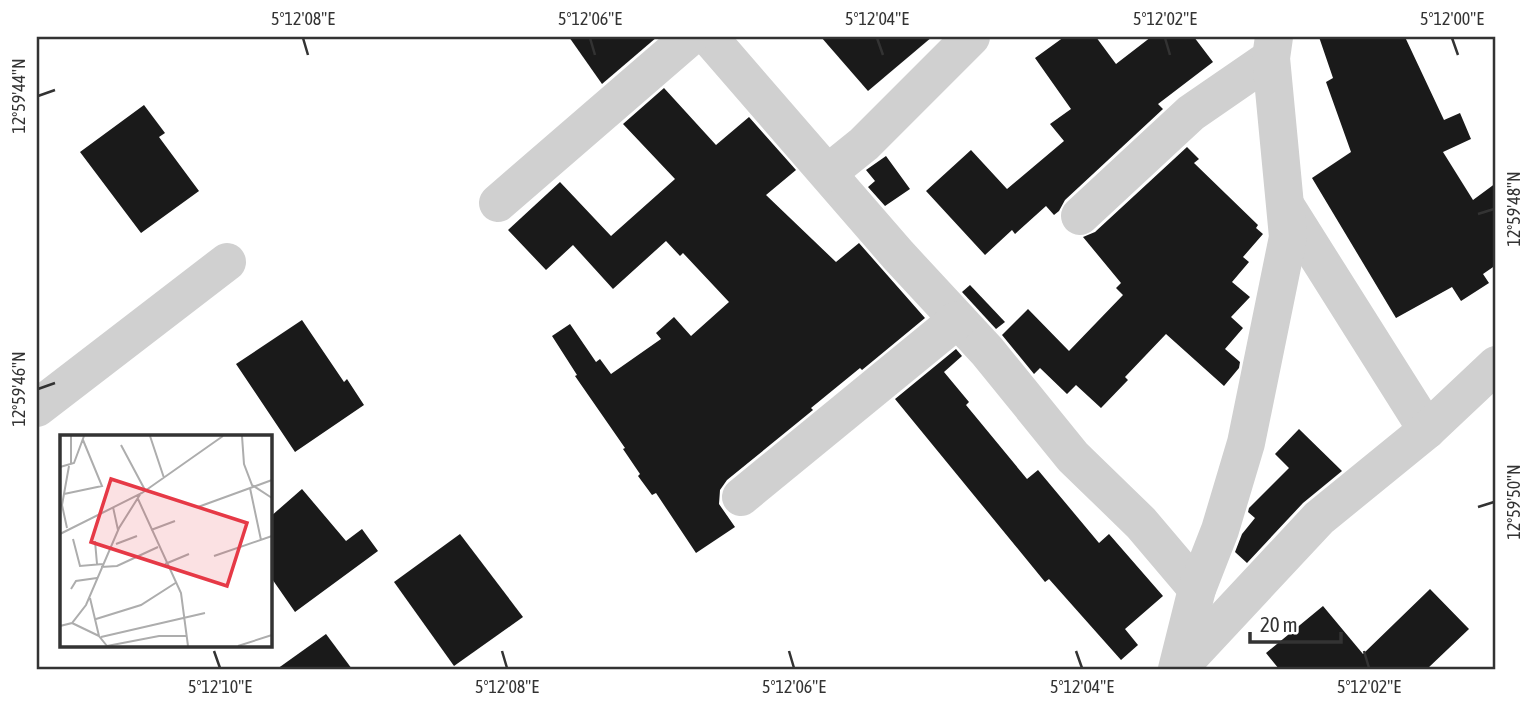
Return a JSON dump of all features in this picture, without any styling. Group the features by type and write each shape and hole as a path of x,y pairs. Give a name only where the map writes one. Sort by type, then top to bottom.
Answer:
{"street":[{"path":"498,203 690,37"},
{"path":"709,37 898,255 987,351 1073,457 1141,523 1196,589"},
{"path":"828,173 864,144 971,37"},
{"path":"1177,669 1196,589 1220,530 1246,443 1289,237 1272,47"},
{"path":"1080,216 1191,113 1272,47"},
{"path":"1287,208 1427,430"},
{"path":"37,408 227,262"},
{"path":"741,497 957,320"},
{"path":"1177,669 1319,518 1427,430 1496,365"}],"building":[{"path":"569,37 657,37 602,84"},
{"path":"821,37 932,37 868,91"},
{"path":"1064,37 1096,37 1116,64 1151,37 1194,37 1213,62 1158,104 1163,109 1065,200 1059,211 1054,215 1046,206 1015,234 1012,230 985,255 926,191 971,150 1007,189 1064,141 1050,124 1071,109 1035,58"},
{"path":"1319,37 1405,37 1444,120 1460,113 1471,139 1443,152 1473,200 1496,183 1496,265 1483,274 1489,283 1461,301 1452,287 1396,318 1312,178 1351,152 1326,82 1333,78"},
{"path":"664,88 716,145 749,117 796,170 766,195 836,262 859,243 925,318 811,408 813,410 727,480 720,490 719,504 735,527 696,553 656,493 652,495 638,476 640,474 623,449 625,448 575,376 577,375 552,336 570,324 596,362 600,359 611,374 661,339 656,333 674,317 691,336 729,302 683,253 680,256 666,241 613,289 573,245 546,270 508,230 560,182 611,236 675,179 623,124"},
{"path":"144,105 165,133 159,137 199,191 141,233 80,152"},
{"path":"1187,147 1199,159 1194,163 1258,225 1256,228 1263,234 1243,257 1249,262 1232,282 1250,297 1231,317 1243,328 1225,349 1240,362 1239,368 1224,386 1166,334 1125,377 1128,380 1101,408 1076,385 1067,394 1040,368 1034,374 1002,335 1028,309 1069,351 1123,295 1116,288 1121,283 1083,237 1095,232"},
{"path":"886,156 910,189 885,206 868,187 875,181 866,170"},
{"path":"970,285 1005,322 996,329 962,292"},
{"path":"302,320 344,382 347,379 364,405 295,452 236,364"},
{"path":"956,349 962,356 944,372 969,402 966,405 1027,479 1038,470 1099,543 1109,534 1163,596 1125,629 1138,645 1121,660 1049,579 1045,582 895,399"},
{"path":"1299,429 1342,471 1303,503 1247,563 1235,552 1242,534 1255,518 1248,512 1249,508 1289,468 1275,454"},
{"path":"302,489 346,541 362,529 378,551 295,612 271,577 271,516"},
{"path":"460,534 523,617 454,666 394,582"},
{"path":"1430,589 1469,629 1427,669 1279,669 1266,653 1323,606 1363,654"},
{"path":"326,634 352,669 277,669"}]}
